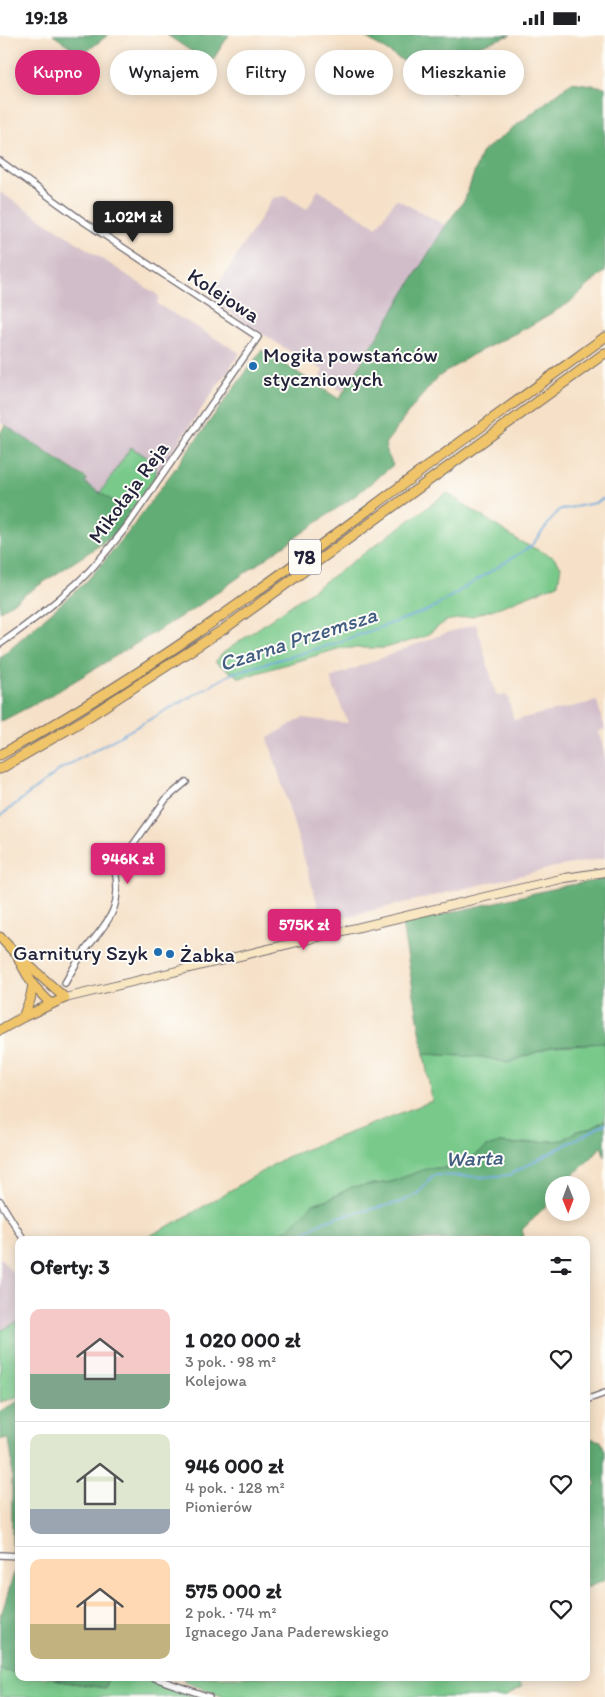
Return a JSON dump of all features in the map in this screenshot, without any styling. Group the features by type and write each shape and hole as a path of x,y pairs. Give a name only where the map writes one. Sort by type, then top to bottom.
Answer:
{"main road":[{"name":"78","path":"0,755 112,688 235,607 605,337"},
{"name":"78","path":"0,769 82,721 207,640 605,353"},
{"path":"0,1030 22,1017 65,998 505,892 605,872"},
{"path":"0,937 65,998"},
{"path":"15,953 33,985 51,1003"},
{"path":"22,1017 30,1000 33,985"}],"street":[{"name":"Kolejowa","path":"0,161 80,219 258,337"},
{"name":"Mikołaja Reja","path":"0,644 78,583 127,526 258,337"},
{"path":"65,983 82,955 106,926 111,915 117,897 118,882 115,869 166,799 186,782"},
{"path":"0,1201 22,1236"},
{"path":"590,1399 605,1393"},
{"path":"0,1555 15,1556"},
{"path":"163,1681 209,1697"}],"shaded area":[{"path":"318,190 377,227 396,199 449,227 342,391 320,377 323,370 294,354 218,305 215,290 273,198 285,196 307,209"},
{"path":"0,192 159,296 157,304 240,353 130,512 84,483 87,478 0,422"},
{"path":"476,624 496,694 500,696 505,694 508,697 514,720 597,701 605,729 599,731 605,757 605,858 556,867 323,922 268,738 302,718 348,723 330,678 443,634"},
{"path":"0,1257 15,1276 15,1323 0,1331"}],"green space":[{"path":"53,35 108,35 88,50 75,50"},
{"path":"167,35 229,35 217,53 217,50 189,50"},
{"path":"362,35 511,35 476,47 475,50 403,50 403,61 393,55 393,50 386,50"},
{"path":"572,82 605,87 605,271 569,303 526,328 472,355 438,377 385,444 393,465 356,495 198,606 50,696 0,722 0,657 86,582 127,534 262,350 339,399 444,228 465,199 481,153"},
{"path":"5,425 87,479 85,483 130,512 115,535 0,611 0,434"},
{"path":"131,447 151,461 156,470 156,475 130,512 100,493"},
{"path":"447,493 521,542 553,557 561,566 558,584 500,607 472,616 446,621 424,637 385,648 341,648 240,678 215,662 223,653"},
{"path":"605,879 605,1043 552,1046 508,1063 483,1057 424,1054 402,924 565,886"},
{"path":"605,1043 605,1120 592,1128 577,1131 563,1140 515,1144 500,1143 487,1147 464,1163 444,1168 428,1168 391,1182 352,1187 329,1199 313,1204 288,1229 276,1236 150,1236 189,1215 286,1157 432,1101 424,1054 483,1057 508,1063 552,1046"},
{"path":"605,1120 605,1157 601,1146 572,1176 545,1176 545,1207 522,1230 524,1236 276,1236 288,1229 313,1204 329,1199 352,1187 391,1182 428,1168 444,1168 464,1163 487,1147 500,1143 515,1144 563,1140 577,1131 592,1128"},
{"path":"15,1323 15,1397 5,1401 2,1400 2,1402 0,1402 0,1331"},
{"path":"15,1403 15,1552 12,1552 12,1460 9,1439 0,1439 0,1411"},
{"path":"590,1438 601,1441 605,1451 605,1580 590,1586 590,1487 596,1485 590,1472"},
{"path":"15,1570 15,1672 0,1670 0,1619"},
{"path":"0,1670 15,1672 15,1681 62,1681 105,1688 107,1681 151,1681 197,1697 0,1697"},
{"path":"62,1681 107,1681 106,1688"},
{"path":"183,1681 520,1681 522,1687 504,1697 224,1697"}],"waterway":[{"name":"Czarna Przemsza","path":"0,816 61,769 233,673 336,643 429,610 531,546 559,510 595,503 605,498"},
{"name":"Warta","path":"297,1236 326,1220 401,1202 419,1193 434,1175 483,1177 509,1175 605,1124"}],"place":[{"name":"Mogiła powstańców styczniowych","path":"253,366"},
{"name":"Garnitury Szyk","path":"158,952"},
{"name":"Żabka","path":"170,954"}]}
